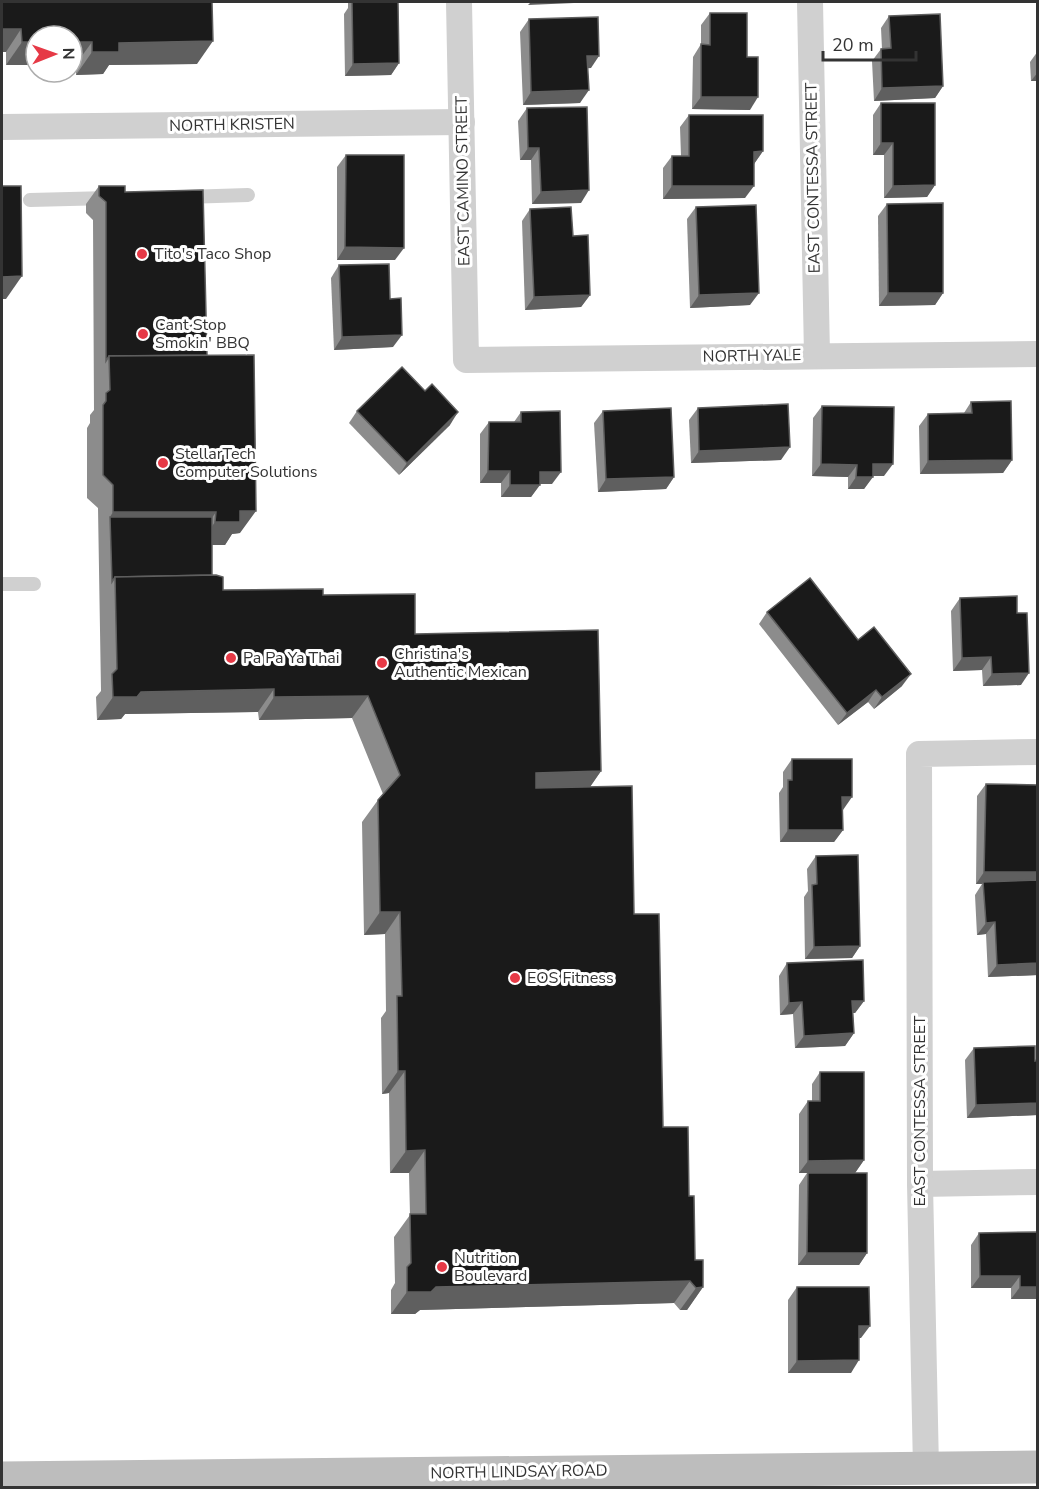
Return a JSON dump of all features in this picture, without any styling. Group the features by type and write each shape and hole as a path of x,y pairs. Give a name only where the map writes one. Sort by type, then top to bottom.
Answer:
{"main road":[{"name":"NORTH LINDSAY ROAD","path":"2,1478 621,1479 926,1468 974,1478 1038,1467"}],"street":[{"name":"EAST CAMINO STREET","path":"459,2 466,360"},
{"name":"EAST CONTESSA STREET","path":"810,2 817,355"},
{"name":"NORTH KRISTEN","path":"2,127 462,122"},
{"name":"NORTH YALE","path":"466,360 1038,354"},
{"name":"EAST CONTESSA STREET","path":"926,1468 920,1184 919,754 1038,752"},
{"path":"920,1184 1038,1182"}],"lane":[{"path":"168,197 248,195"},
{"path":"30,200 122,198"},
{"path":"2,584 34,584"}],"building":[{"path":"2,2 212,2 213,41 119,43 119,52 92,52 92,42 84,42 84,24 24,24 24,42 22,42 21,29 2,29"},
{"path":"352,2 398,2 399,63 353,64"},
{"path":"710,13 747,13 747,57 758,57 758,97 701,97 701,44 710,45"},
{"path":"940,14 943,86 882,88 881,49 891,48 889,16"},
{"path":"598,17 599,56 587,56 589,90 531,92 529,19"},
{"path":"881,103 935,103 935,185 893,186 893,143 881,143"},
{"path":"587,107 589,190 541,192 539,148 528,148 527,108"},
{"path":"689,115 763,115 763,151 754,152 754,186 672,186 672,156 689,156"},
{"path":"346,155 404,155 404,248 345,247"},
{"path":"2,186 21,186 22,276 2,277"},
{"path":"99,186 125,186 125,192 203,190 207,355 109,356 106,361 106,202 99,196"},
{"path":"943,203 943,293 888,293 887,204"},
{"path":"756,205 759,293 699,295 696,207"},
{"path":"571,207 573,236 588,235 590,295 534,297 530,209"},
{"path":"389,264 390,299 401,298 402,335 342,337 339,265"},
{"name":"StellarTech Computer Solutions","path":"254,355 256,511 240,511 240,522 215,522 216,512 113,512 113,485 103,475 103,405 106,401 106,393 110,390 109,356"},
{"path":"402,367 425,391 432,384 458,412 407,463 357,411"},
{"path":"1011,401 1012,460 928,461 928,414 972,413 971,402"},
{"path":"788,404 790,447 699,451 698,408"},
{"path":"822,406 894,407 893,464 873,464 873,477 856,477 857,465 821,464"},
{"path":"671,408 674,477 606,479 603,411"},
{"path":"560,411 561,472 540,472 540,485 510,485 510,471 488,471 489,422 521,422 521,412"},
{"path":"110,517 212,517 212,575 115,577 112,582"},
{"path":"216,575 223,577 223,590 323,589 323,595 415,594 415,634 598,630 601,771 536,773 536,788 632,786 634,914 659,914 663,1127 688,1127 689,1196 694,1196 695,1260 703,1260 703,1287 696,1288 690,1281 436,1287 431,1292 407,1292 407,1267 411,1263 410,1214 426,1214 425,1150 406,1151 405,1071 398,1071 397,996 402,996 400,912 380,912 378,800 400,775 368,696 274,697 274,689 141,692 137,697 113,697 112,674 117,669 115,577"},
{"path":"810,578 858,640 874,627 911,674 882,697 876,690 847,713 767,612"},
{"path":"1017,596 1017,613 1027,613 1029,673 992,674 991,657 962,658 960,598"},
{"path":"792,759 852,759 852,797 842,797 843,830 788,830 788,780 792,780"},
{"path":"986,784 1038,785 1038,872 984,872"},
{"path":"858,855 860,946 814,947 812,885 817,884 816,856"},
{"path":"1038,880 1038,963 997,965 995,922 986,923 983,882"},
{"path":"863,960 864,1001 852,1001 854,1033 804,1036 802,1002 789,1003 787,963"},
{"path":"1035,1046 1035,1061 1038,1060 1038,1103 976,1105 974,1048"},
{"path":"820,1072 864,1072 864,1160 808,1161 808,1101 820,1101"},
{"path":"808,1173 867,1173 867,1253 807,1253"},
{"path":"1038,1232 1038,1287 1020,1287 1020,1276 980,1276 979,1233"},
{"path":"797,1287 869,1287 870,1326 859,1326 859,1360 797,1361"}],"place":[{"name":"Tito's Taco Shop","path":"142,254"},
{"name":"Cant Stop Smokin' BBQ","path":"143,334"},
{"name":"StellarTech Computer Solutions","path":"163,463"},
{"name":"Pa Pa Ya Thai","path":"231,658"},
{"name":"Christina's Authentic Mexican","path":"382,663"},
{"name":"EOS Fitness","path":"515,978"},
{"name":"Nutrition Boulevard","path":"442,1267"}]}
